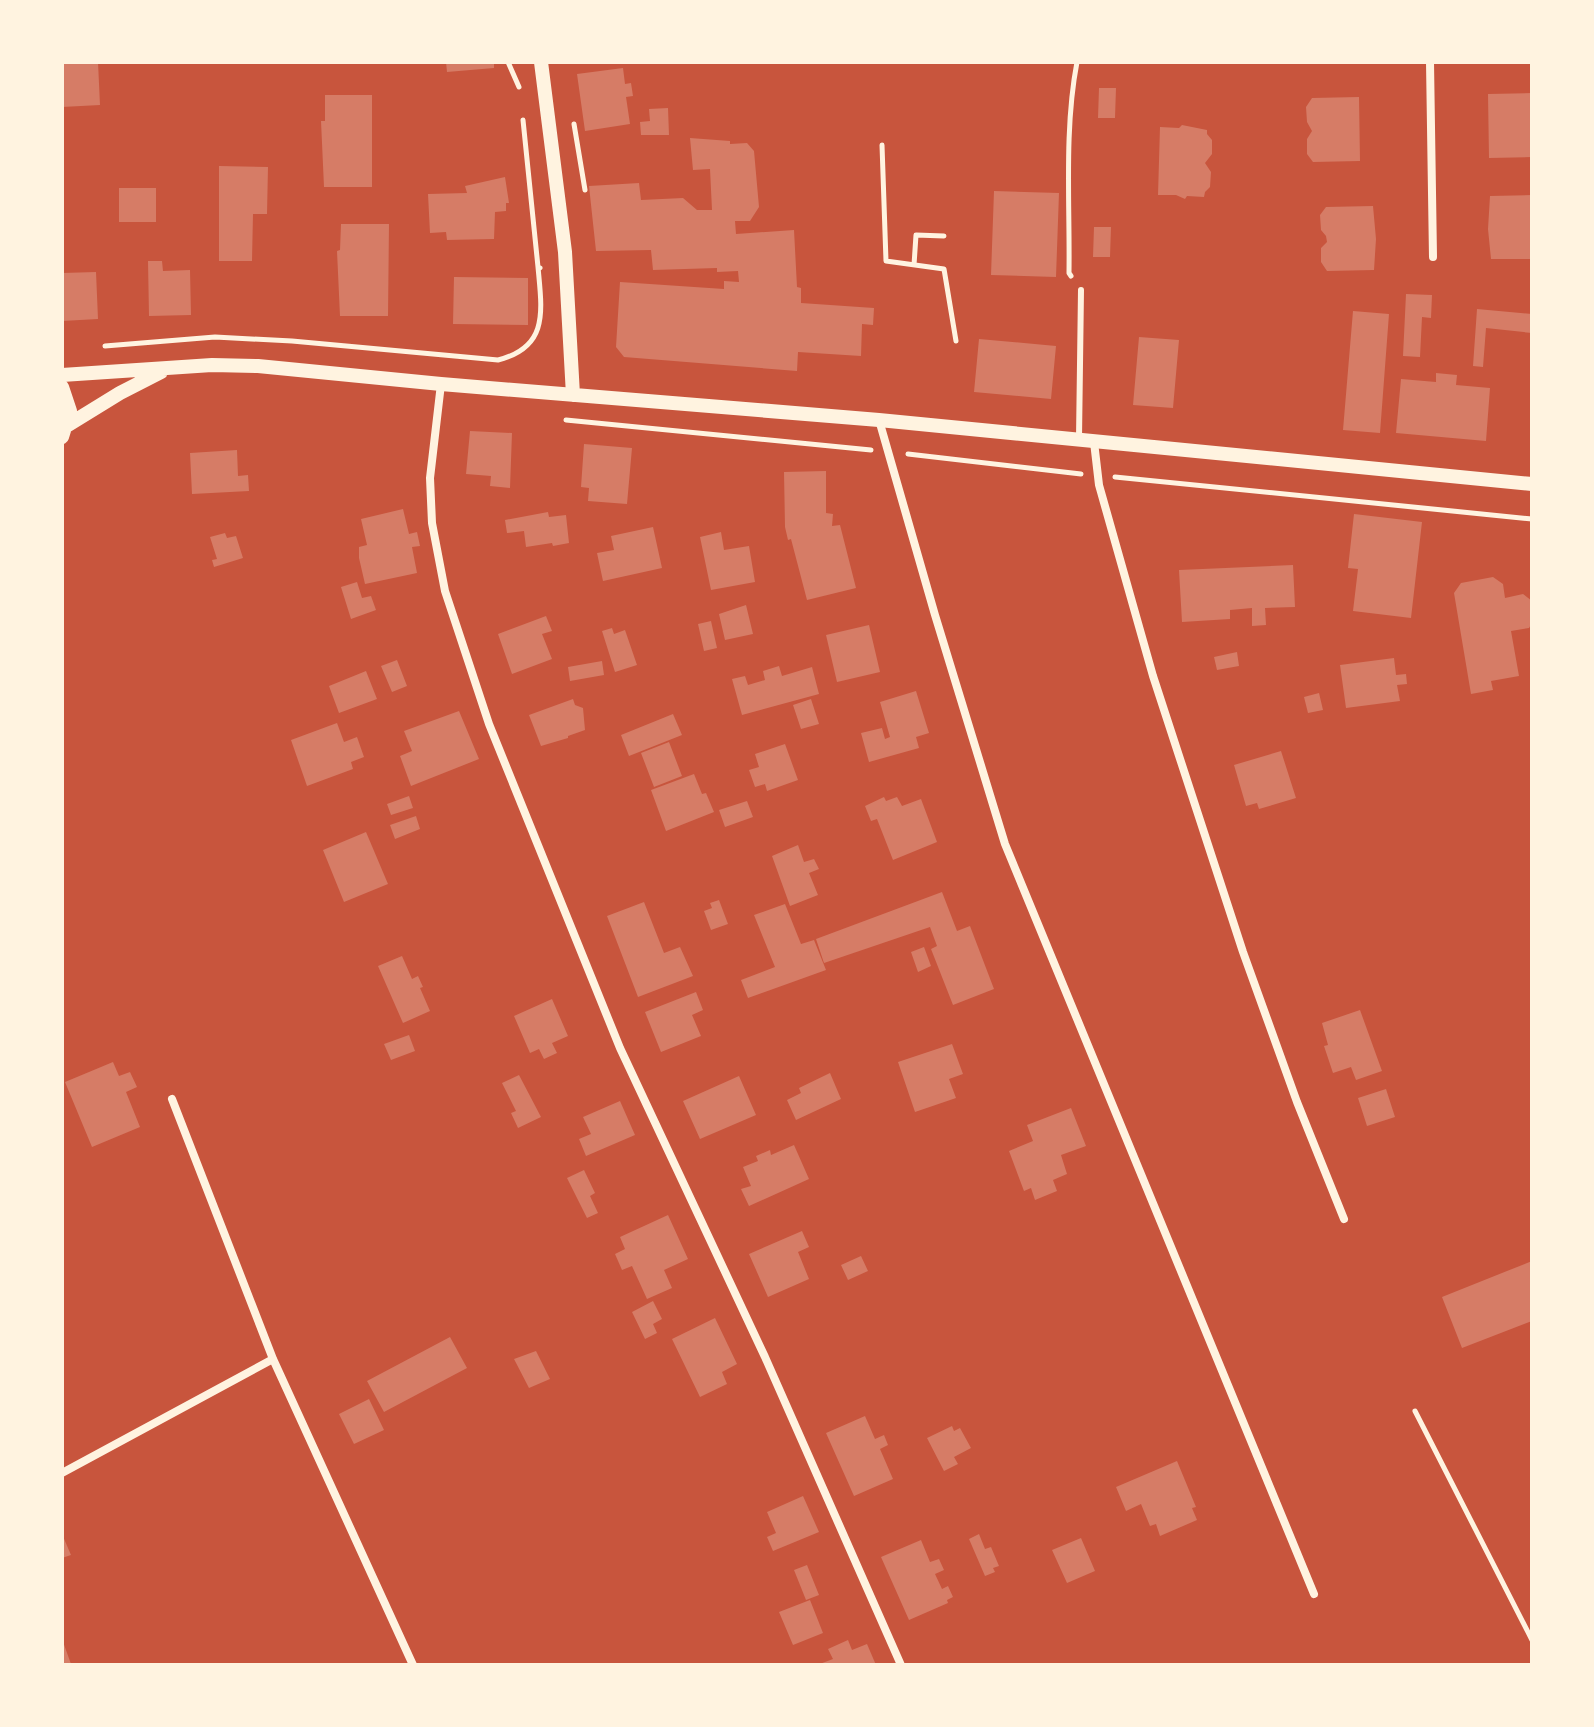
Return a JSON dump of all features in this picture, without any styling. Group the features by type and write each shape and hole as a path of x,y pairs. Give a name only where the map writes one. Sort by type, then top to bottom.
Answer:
{"street":[{"path":"541,62 565,252 573,395"},
{"path":"1430,62 1433,257"},
{"path":"62,375 212,365 258,366 879,420 1532,484"},
{"path":"65,431 120,393 166,370"},
{"path":"441,384 430,478 432,523 445,591 489,724 620,1048 765,1357 901,1665"},
{"path":"62,387 70,411 65,431"},
{"path":"879,420 1005,844 1314,1594"},
{"path":"1086,441 1153,676 1248,967 1344,1219"},
{"path":"172,1099 273,1359 413,1665"},
{"path":"62,1473 273,1359"}],"lane":[{"path":"1081,290 1086,441"}],"path":[{"path":"508,62 518,83 520,96"},
{"path":"1077,62 1072,84 1070,131 1069,273 1081,290"},
{"path":"521,108 536,243"},
{"path":"882,145 886,261 944,269 956,341"},
{"path":"914,265 916,235 944,236"},
{"path":"105,346 215,337 498,360 524,351 534,339 542,305 538,267"},
{"path":"554,419 674,430"},
{"path":"1142,479 1532,519"},
{"path":"1415,1411 1532,1640"}],"building":[{"path":"62,62 98,62 100,105 62,107"},
{"path":"446,62 494,62 494,68 447,72"},
{"path":"623,68 625,84 631,83 633,96 626,97 630,124 585,131 577,74"},
{"path":"1099,88 1116,88 1115,118 1098,118"},
{"path":"1532,93 1532,157 1489,158 1488,94"},
{"path":"325,95 372,95 372,187 324,187 321,121 325,121"},
{"path":"1359,97 1360,161 1313,162 1307,154 1307,139 1312,131 1307,122 1306,107 1312,98"},
{"path":"668,108 669,135 641,135 640,122 650,121 649,109"},
{"path":"1182,125 1207,130 1212,140 1212,154 1205,163 1211,172 1210,187 1204,197 1187,196 1185,199 1176,195 1158,195 1160,127 1179,128"},
{"path":"690,138 730,141 730,144 747,143 754,151 759,207 750,221 735,221 736,234 794,230 797,287 801,288 801,303 874,308 873,325 862,324 861,356 798,352 797,371 624,357 616,347 620,282 724,289 724,281 739,282 738,271 717,272 717,268 653,270 651,250 596,251 589,186 639,183 641,200 683,198 697,210 712,210 710,169 693,170"},
{"path":"219,166 268,167 267,214 253,214 252,261 219,261"},
{"path":"505,177 509,203 506,203 506,211 495,212 494,239 447,240 446,232 430,233 428,194 467,193 465,186"},
{"path":"119,188 156,188 156,222 119,222"},
{"path":"994,191 1059,193 1056,277 991,275"},
{"path":"1532,195 1532,259 1491,259 1488,229 1490,196"},
{"path":"1373,206 1376,239 1374,270 1327,271 1321,262 1321,248 1327,242 1321,230 1320,215 1326,207"},
{"path":"341,224 389,224 388,316 340,316 337,251 340,250"},
{"path":"1094,227 1111,227 1110,257 1093,257"},
{"path":"148,261 162,261 163,271 190,270 191,315 149,316"},
{"path":"96,272 98,319 62,321 62,273"},
{"path":"454,277 528,278 528,325 453,324"},
{"path":"1406,294 1432,295 1431,318 1422,317 1420,357 1403,356"},
{"path":"1477,309 1532,314 1532,333 1486,328 1483,367 1473,366"},
{"path":"1353,311 1389,314 1380,433 1343,430"},
{"path":"1139,337 1179,340 1173,408 1133,405"},
{"path":"979,339 1056,346 1051,399 974,392"},
{"path":"1436,373 1457,375 1456,385 1490,388 1486,441 1396,433 1401,379 1436,382"},
{"path":"470,431 512,433 510,488 490,486 491,476 466,474"},
{"path":"584,444 632,448 627,504 588,501 589,488 581,487"},
{"path":"237,450 238,476 248,475 249,491 192,494 190,453"},
{"path":"826,471 826,513 833,514 832,526 840,525 856,588 807,600 785,527 784,472"},
{"path":"403,509 409,534 417,532 420,546 412,547 417,573 365,584 359,547 367,545 361,519"},
{"path":"548,512 549,517 566,515 569,543 526,547 524,531 507,533 505,520"},
{"path":"1354,514 1422,522 1411,618 1353,611 1358,569 1348,568"},
{"path":"653,527 662,568 603,581 597,553 614,550 611,536"},
{"path":"721,532 724,550 749,546 755,582 711,590 700,537"},
{"path":"225,533 227,538 236,536 243,558 214,567 212,560 217,559 210,537"},
{"path":"1293,565 1295,607 1265,608 1266,625 1252,626 1252,608 1230,610 1230,619 1182,622 1179,570"},
{"path":"1493,577 1503,584 1505,598 1523,594 1532,601 1532,623 1529,628 1511,631 1519,676 1491,681 1493,690 1471,694 1454,593 1461,583"},
{"path":"357,582 362,598 371,596 376,610 351,619 341,587"},
{"path":"746,605 753,634 725,640 719,614"},
{"path":"546,616 552,631 542,634 552,659 512,674 498,634"},
{"path":"711,621 717,648 704,651 698,624"},
{"path":"869,625 880,672 837,682 826,635"},
{"path":"612,628 614,634 625,630 637,665 615,672 602,631"},
{"path":"1237,652 1239,666 1217,670 1214,657"},
{"path":"1394,658 1396,675 1406,674 1407,684 1397,685 1400,701 1346,708 1340,665"},
{"path":"397,660 407,686 392,692 381,666"},
{"path":"602,661 604,675 570,681 568,667"},
{"path":"779,666 782,676 812,667 819,694 742,715 732,679 745,676 748,685 765,680 763,671"},
{"path":"366,671 377,699 339,713 329,686"},
{"path":"916,691 929,733 916,737 919,748 869,762 861,733 882,728 885,739 890,737 880,702"},
{"path":"1319,693 1323,710 1308,713 1304,697"},
{"path":"573,699 575,705 583,708 585,730 541,746 529,715"},
{"path":"811,699 819,724 801,729 793,705"},
{"path":"459,711 479,759 411,786 400,756 412,751 404,731"},
{"path":"673,714 682,735 629,756 621,735"},
{"path":"337,723 344,742 357,737 364,757 351,762 353,769 307,786 291,740"},
{"path":"669,742 682,776 654,787 641,753"},
{"path":"785,744 798,780 767,791 765,784 755,787 749,770 759,767 755,754"},
{"path":"1281,751 1296,798 1259,809 1257,803 1246,806 1234,765"},
{"path":"694,774 714,812 666,831 651,790"},
{"path":"409,796 413,808 391,815 387,804"},
{"path":"884,797 886,801 897,797 902,806 921,799 937,842 893,860 877,819 871,821 865,806"},
{"path":"747,801 753,817 725,827 719,810"},
{"path":"416,816 420,829 395,839 390,825"},
{"path":"366,832 388,884 344,902 323,850"},
{"path":"798,845 804,862 814,859 819,869 809,873 818,895 790,906 772,856"},
{"path":"942,892 957,931 970,926 994,989 953,1005 931,949 937,946 930,927 824,963 816,939"},
{"path":"719,900 728,924 711,930 704,911 712,908 710,903"},
{"path":"644,902 664,953 680,947 693,976 638,997 607,916"},
{"path":"785,904 801,944 814,940 826,970 748,998 741,980 775,967 754,915"},
{"path":"924,947 931,966 918,972 911,952"},
{"path":"402,956 412,979 418,976 430,1011 403,1023 378,966"},
{"path":"696,992 703,1010 692,1015 701,1036 661,1052 645,1012"},
{"path":"552,999 568,1036 552,1043 557,1053 544,1059 539,1049 530,1053 514,1016"},
{"path":"1360,1010 1382,1071 1356,1080 1351,1067 1333,1073 1324,1046 1328,1045 1322,1023"},
{"path":"409,1035 415,1051 391,1060 384,1044"},
{"path":"952,1044 963,1074 949,1079 956,1098 915,1112 898,1062"},
{"path":"113,1062 119,1076 130,1072 137,1087 126,1092 140,1127 92,1147 65,1082"},
{"path":"830,1073 841,1099 796,1120 787,1100 801,1093 799,1088"},
{"path":"519,1075 541,1117 518,1128 511,1113 516,1111 502,1083"},
{"path":"739,1076 756,1115 700,1139 683,1101"},
{"path":"1386,1089 1395,1117 1367,1126 1358,1098"},
{"path":"620,1101 635,1135 586,1156 579,1139 591,1134 583,1117"},
{"path":"1071,1108 1086,1146 1061,1155 1067,1174 1053,1180 1057,1191 1035,1200 1031,1188 1024,1191 1009,1151 1033,1141 1027,1125"},
{"path":"794,1145 809,1179 749,1206 741,1189 751,1186 743,1167 758,1161 756,1156 770,1150 771,1155"},
{"path":"584,1170 595,1193 590,1196 598,1213 587,1218 567,1178"},
{"path":"668,1215 688,1259 664,1270 672,1288 647,1299 632,1266 622,1270 615,1254 625,1249 620,1237"},
{"path":"802,1231 809,1247 798,1252 809,1279 768,1297 749,1254"},
{"path":"861,1256 868,1271 848,1280 841,1265"},
{"path":"1532,1261 1532,1321 1462,1348 1442,1297"},
{"path":"653,1301 662,1319 653,1324 657,1333 645,1339 632,1312"},
{"path":"715,1318 737,1364 722,1372 727,1384 700,1397 672,1339"},
{"path":"450,1337 467,1368 384,1412 367,1381"},
{"path":"536,1351 550,1379 529,1388 514,1359"},
{"path":"369,1399 384,1430 354,1444 339,1414"},
{"path":"865,1416 875,1439 884,1435 888,1445 880,1449 893,1479 854,1496 826,1433"},
{"path":"952,1426 954,1431 960,1428 971,1448 954,1457 958,1464 944,1471 927,1438"},
{"path":"1177,1461 1196,1507 1192,1508 1197,1520 1160,1536 1156,1524 1150,1526 1141,1504 1126,1511 1116,1487"},
{"path":"803,1496 819,1532 773,1551 767,1537 776,1533 767,1512"},
{"path":"62,1534 71,1555 62,1558"},
{"path":"979,1534 985,1549 991,1547 999,1566 993,1568 995,1572 985,1576 969,1539"},
{"path":"1081,1538 1095,1571 1067,1583 1052,1550"},
{"path":"921,1540 930,1562 939,1559 944,1570 935,1574 942,1589 948,1586 953,1597 947,1600 948,1603 909,1620 881,1557"},
{"path":"807,1565 819,1595 806,1600 794,1570"},
{"path":"810,1600 823,1633 793,1645 779,1612"},
{"path":"62,1639 71,1664 69,1665 62,1665"},
{"path":"848,1640 852,1650 867,1644 876,1665 817,1665 833,1659 828,1649"}]}
